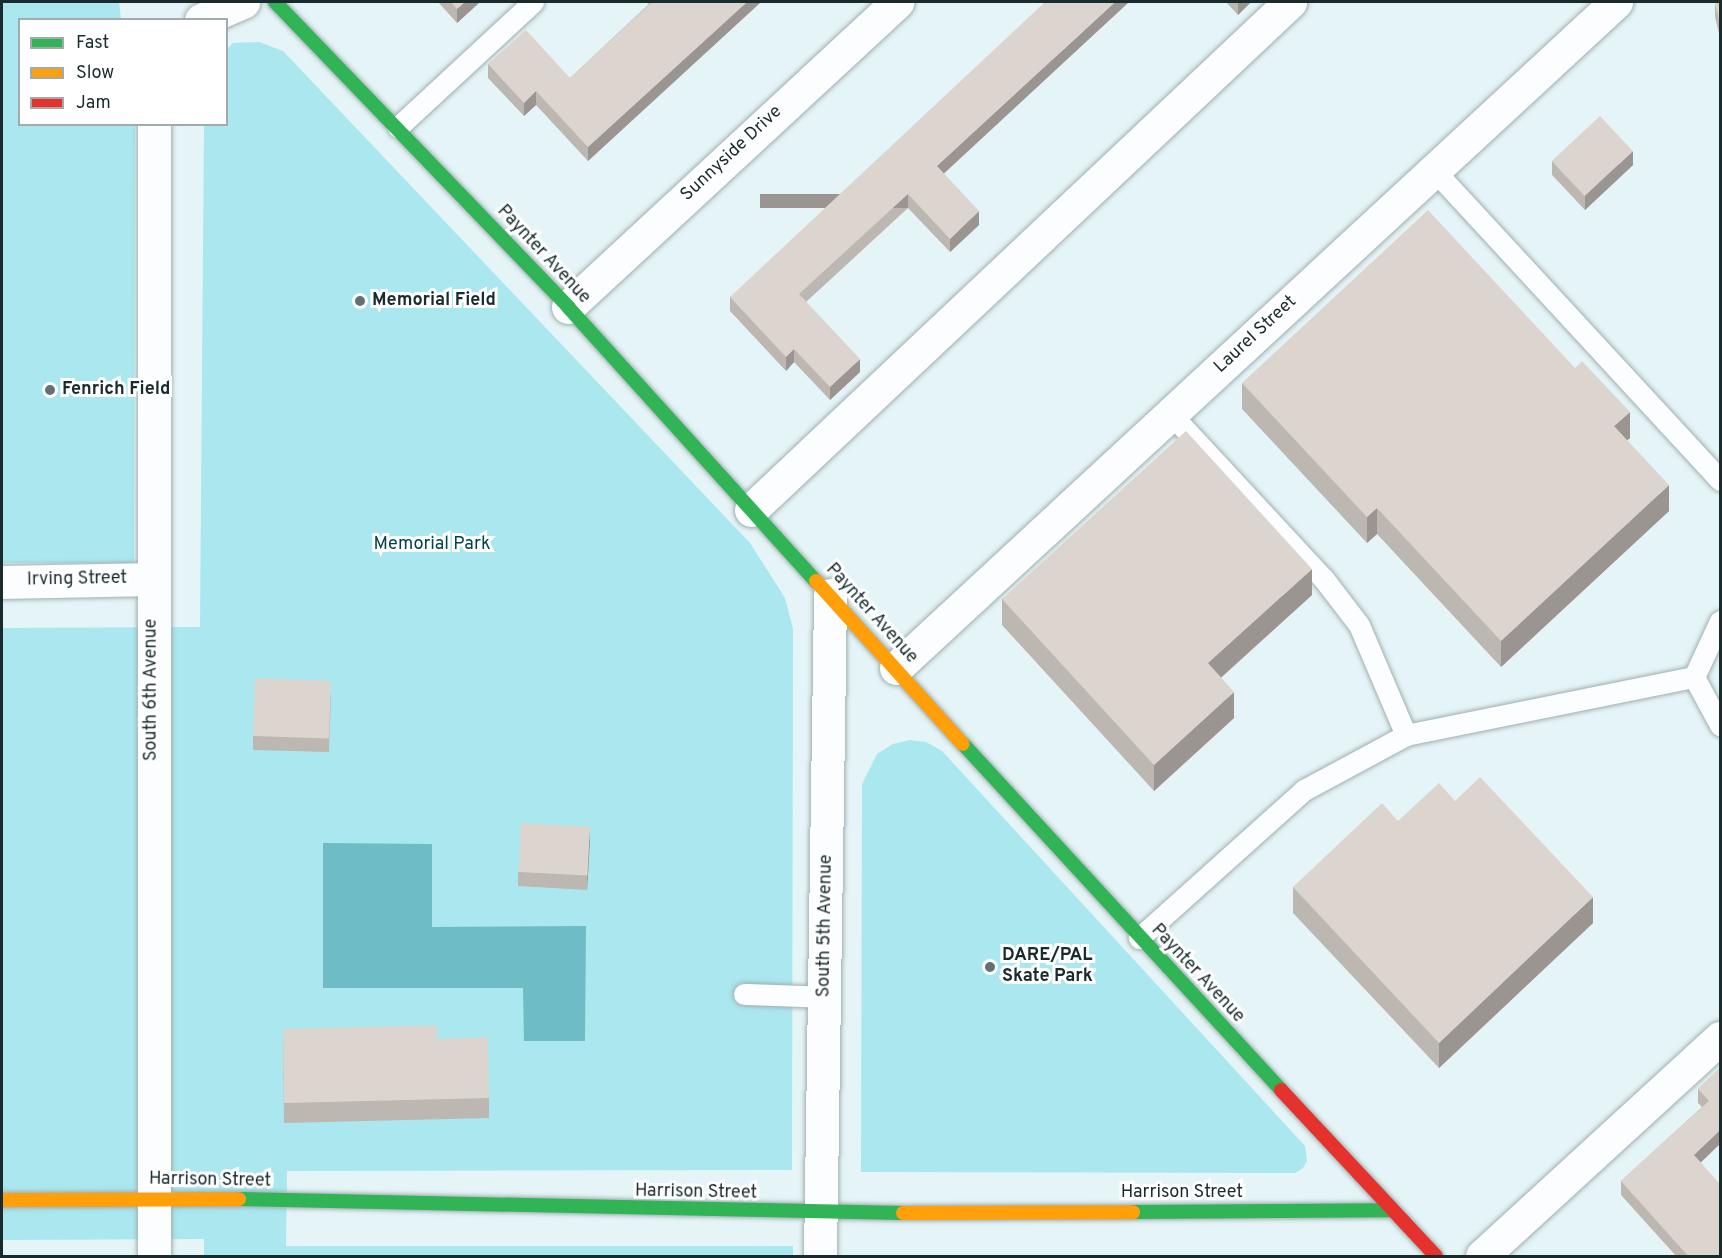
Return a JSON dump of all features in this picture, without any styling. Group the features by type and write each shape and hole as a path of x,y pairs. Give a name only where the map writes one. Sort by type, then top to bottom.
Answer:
{"street":[{"path":"206,18 243,2"},
{"name":"Paynter Avenue","path":"275,2 398,127 568,307 1139,938 1436,1257"},
{"name":"Sunnyside Drive","path":"568,307 897,2"},
{"path":"751,510 1290,2"},
{"name":"Laurel Street","path":"896,668 1616,2"},
{"name":"South 6th Avenue","path":"154,126 152,579 154,1257"},
{"name":"Irving Street","path":"2,582 152,579"},
{"name":"South 5th Avenue","path":"820,1257 830,595"},
{"path":"1482,1257 1720,1038"},
{"name":"Harrison Street","path":"2,1200 153,1197 820,1214 1390,1210"}],"lane":[{"path":"398,127 533,2"},
{"path":"1434,170 1720,480"},
{"path":"1170,413 1323,578 1359,626 1406,735"},
{"path":"1694,676 1720,621"},
{"path":"1139,938 1304,790 1406,735 1694,676"},
{"path":"1694,676 1720,725"},
{"path":"744,994 825,997"}],"green space":[{"name":"Fenrich Field","path":"2,2 119,2 121,18 18,18 18,126 135,126 134,563 2,563"},
{"name":"Memorial Park","path":"259,42 283,51 750,543 785,598 793,629 792,1170 287,1171 286,1246 793,1246 793,1256 204,1256 204,1239 2,1240 2,628 200,627 204,126 228,126 228,48 233,43"},
{"path":"910,740 926,742 942,751 1305,1146 1307,1161 1303,1168 1295,1173 861,1172 862,784 877,754 893,744"}],"shaded area":[{"path":"323,843 432,844 432,927 586,926 585,1041 524,1041 523,988 323,988"}],"building":[{"path":"451,2 465,2 457,9"},
{"path":"652,2 747,2 588,147 536,91 524,103 488,64 526,30 570,78"},
{"path":"1045,2 1115,2 937,166 979,211 950,239 908,194 799,294 860,359 830,387 794,349 786,357 730,297"},
{"path":"1720,2 1720,23 1715,3"},
{"path":"1600,116 1633,151 1584,196 1552,161"},
{"path":"1428,210 1575,368 1582,361 1630,412 1614,426 1669,485 1501,641 1377,508 1367,517 1242,383"},
{"path":"1186,431 1312,569 1208,663 1234,692 1154,765 1002,599"},
{"path":"255,678 331,681 329,739 253,736"},
{"path":"1480,777 1593,897 1439,1043 1293,887 1382,803 1398,821 1439,783 1455,801"},
{"path":"521,823 590,827 587,876 518,872"},
{"path":"437,1025 437,1039 488,1037 489,1098 284,1103 283,1029"},
{"path":"1720,1068 1720,1130 1694,1155 1720,1184 1720,1257 1689,1257 1621,1181 1709,1101 1698,1089"}],"traffic: fast":[{"path":"275,2 568,307 816,581"},
{"path":"963,744 1281,1090"},
{"path":"239,1199 903,1213"},
{"path":"1133,1212 1390,1210"}],"traffic: slow":[{"path":"816,581 963,744"},
{"path":"2,1200 239,1199"},
{"path":"903,1213 1133,1212"}],"traffic: jam":[{"path":"1281,1090 1436,1256"}],"place":[{"name":"Memorial Field","path":"360,301"},
{"name":"Fenrich Field","path":"50,390"},
{"name":"DARE/PAL Skate Park","path":"990,967"}]}
